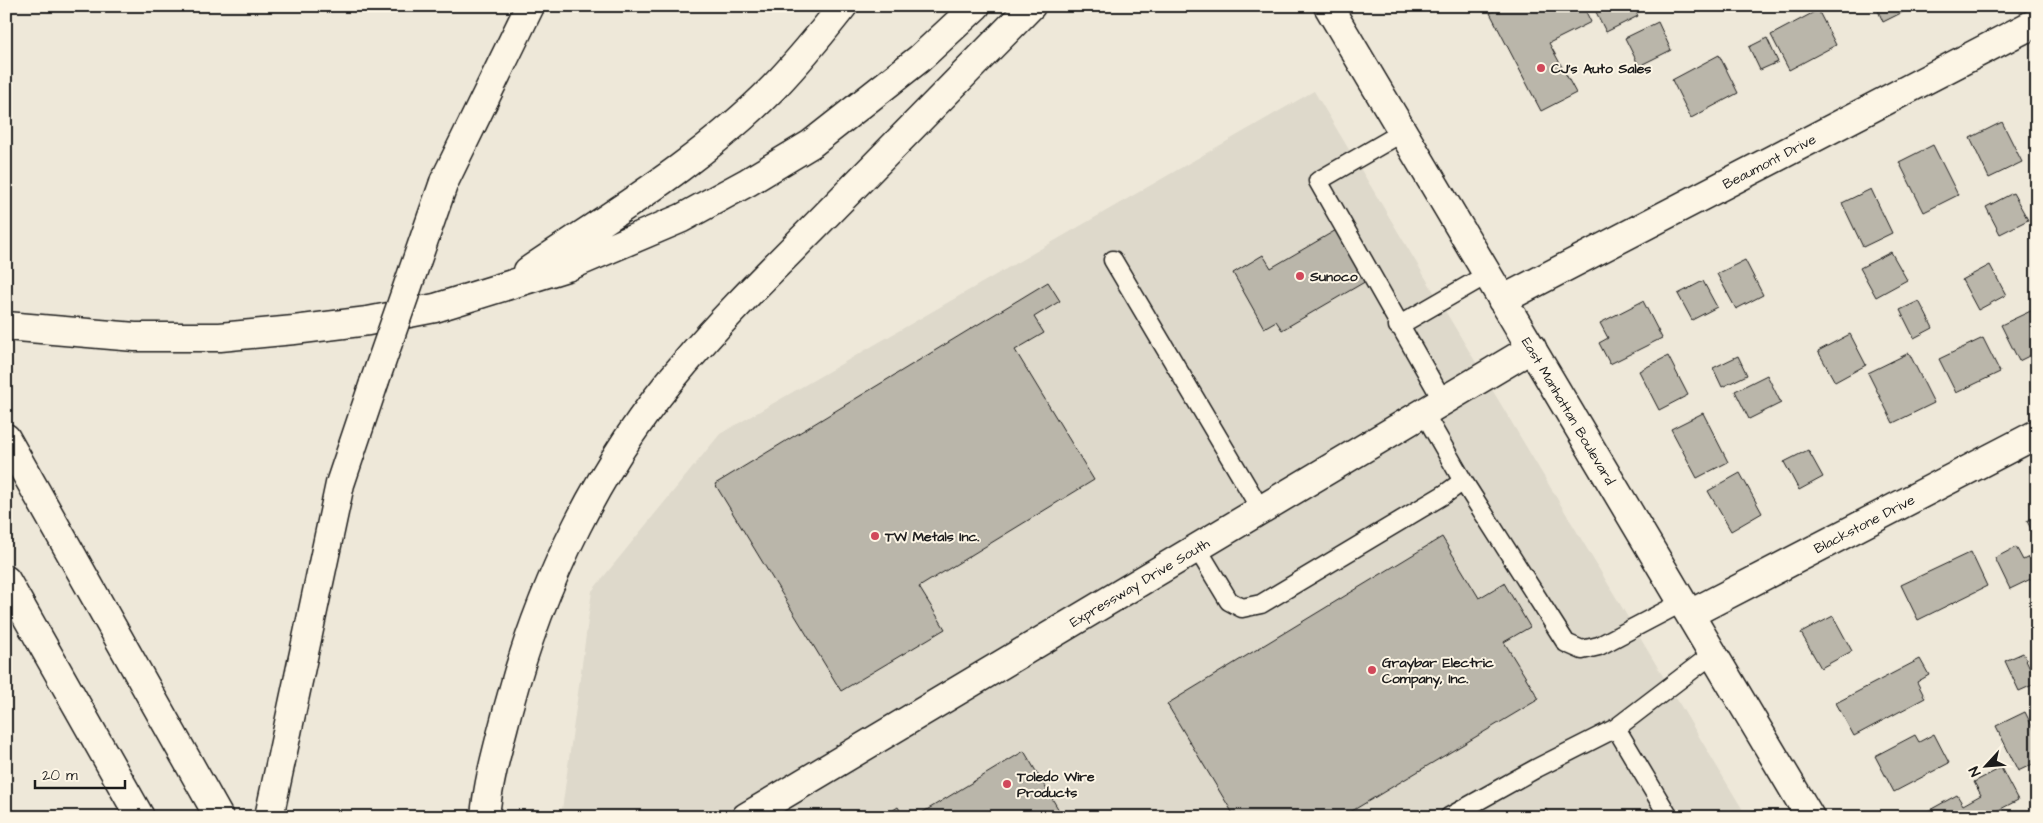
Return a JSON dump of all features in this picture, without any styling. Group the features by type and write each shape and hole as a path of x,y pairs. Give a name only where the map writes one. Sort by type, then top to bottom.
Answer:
{"main road":[{"path":"269,817 340,484 444,182 530,6"},
{"path":"502,288 640,195 737,120 773,88 824,31 843,6"},
{"path":"6,326 136,338 220,337 368,321 435,308 567,267 621,246 682,218 748,182 811,144 867,102 919,59 976,6"},
{"path":"485,817 498,748 518,669 545,593 579,521 643,416 684,364 736,306 1031,6"},
{"name":"East Manhattan Boulevard","path":"1328,6 1810,817"},
{"name":"Beaumont Drive","path":"1502,300 2037,22"},
{"name":"Expressway Drive South","path":"746,817 1532,348"},
{"name":"Blackstone Drive","path":"1687,608 2037,434"},
{"path":"6,438 217,813"},
{"path":"6,580 140,817"}],"lane":[{"path":"1403,132 1318,181 1398,326 1463,481 1566,643 1582,650 1599,646 1687,608"},
{"path":"1113,260 1261,510"},
{"path":"1398,326 1488,274"},
{"path":"1197,548 1230,601 1242,608 1261,604 1445,494 1463,481"},
{"path":"1449,817 1537,768 1616,728 1714,653"},
{"path":"1616,728 1670,817"}],"shaded area":[{"path":"1314,91 1747,817 561,817 592,591 720,434"}],"building":[{"name":"CJ's Auto Sales","path":"1504,6 1583,6 1591,22 1549,43 1576,93 1541,111 1490,13"},
{"path":"1593,6 1633,6 1638,16 1606,32"},
{"path":"1876,6 1915,6 1883,22"},
{"path":"1818,10 1836,45 1789,70 1771,35"},
{"path":"1658,22 1671,50 1639,66 1625,38"},
{"path":"1767,38 1778,62 1760,70 1749,47"},
{"path":"1719,55 1738,93 1691,118 1672,80"},
{"path":"2037,94 2037,111 2030,97"},
{"path":"2002,122 2022,162 1989,178 1970,138"},
{"path":"1933,145 1958,195 1924,212 1899,162"},
{"path":"1871,189 1892,233 1863,247 1842,203"},
{"path":"2013,193 2028,220 2000,234 1986,207"},
{"name":"Sunoco","path":"1338,229 1368,280 1282,330 1276,321 1264,328 1233,273 1263,255 1271,268"},
{"path":"1891,252 1907,280 1876,297 1860,268"},
{"path":"1745,260 1763,295 1736,309 1717,274"},
{"path":"1990,265 2006,295 1978,310 1962,280"},
{"path":"1703,281 1717,307 1692,320 1678,294"},
{"name":"TW Metals Inc.","path":"1048,282 1060,301 1034,317 1044,333 1015,350 1094,480 919,587 945,629 841,691 715,484"},
{"path":"1643,301 1662,338 1610,364 1599,343 1608,338 1600,323"},
{"path":"1919,301 1933,328 1914,338 1900,310"},
{"path":"2037,308 2037,352 2019,361 2001,325"},
{"path":"1850,334 1866,365 1835,382 1818,351"},
{"path":"1983,338 2000,372 1956,393 1939,359"},
{"path":"1909,353 1934,403 1893,423 1868,373"},
{"path":"1668,356 1688,395 1659,410 1639,371"},
{"path":"1738,356 1747,375 1722,387 1713,368"},
{"path":"1767,375 1781,403 1749,419 1735,391"},
{"path":"1703,413 1728,462 1697,478 1671,429"},
{"path":"1808,450 1823,477 1799,490 1784,462"},
{"path":"1740,473 1762,513 1731,531 1708,491"},
{"path":"2037,516 2037,541 2027,521"},
{"name":"Graybar Electric Company, Inc.","path":"1442,537 1479,598 1504,583 1530,627 1504,642 1539,699 1342,817 1235,817 1167,704"},
{"path":"2016,547 2023,560 2037,553 2037,576 2010,589 1995,558"},
{"path":"1971,552 1987,586 1918,620 1901,585"},
{"path":"1833,616 1852,651 1821,668 1801,633"},
{"path":"2023,653 2037,683 2019,691 2005,661"},
{"path":"1920,659 1929,675 1917,682 1925,698 1854,736 1836,703"},
{"path":"2025,712 2037,736 2037,762 2018,771 1996,726"},
{"path":"1934,734 1949,763 1894,792 1875,756 1915,735 1919,742"},
{"name":"Toledo Wire Products","path":"1024,751 1063,817 915,817"},
{"path":"2001,768 2018,800 1989,815 1987,811 1977,817 1917,817 1957,795 1963,805 1981,795 1974,782"},
{"path":"898,807 904,817 882,817"},
{"path":"1546,809 1551,817 1533,817"}],"place":[{"name":"CJ's Auto Sales","path":"1541,68"},
{"name":"Sunoco","path":"1300,276"},
{"name":"TW Metals Inc.","path":"875,536"},
{"name":"Graybar Electric Company, Inc.","path":"1372,670"},
{"name":"Toledo Wire Products","path":"1007,784"}]}
